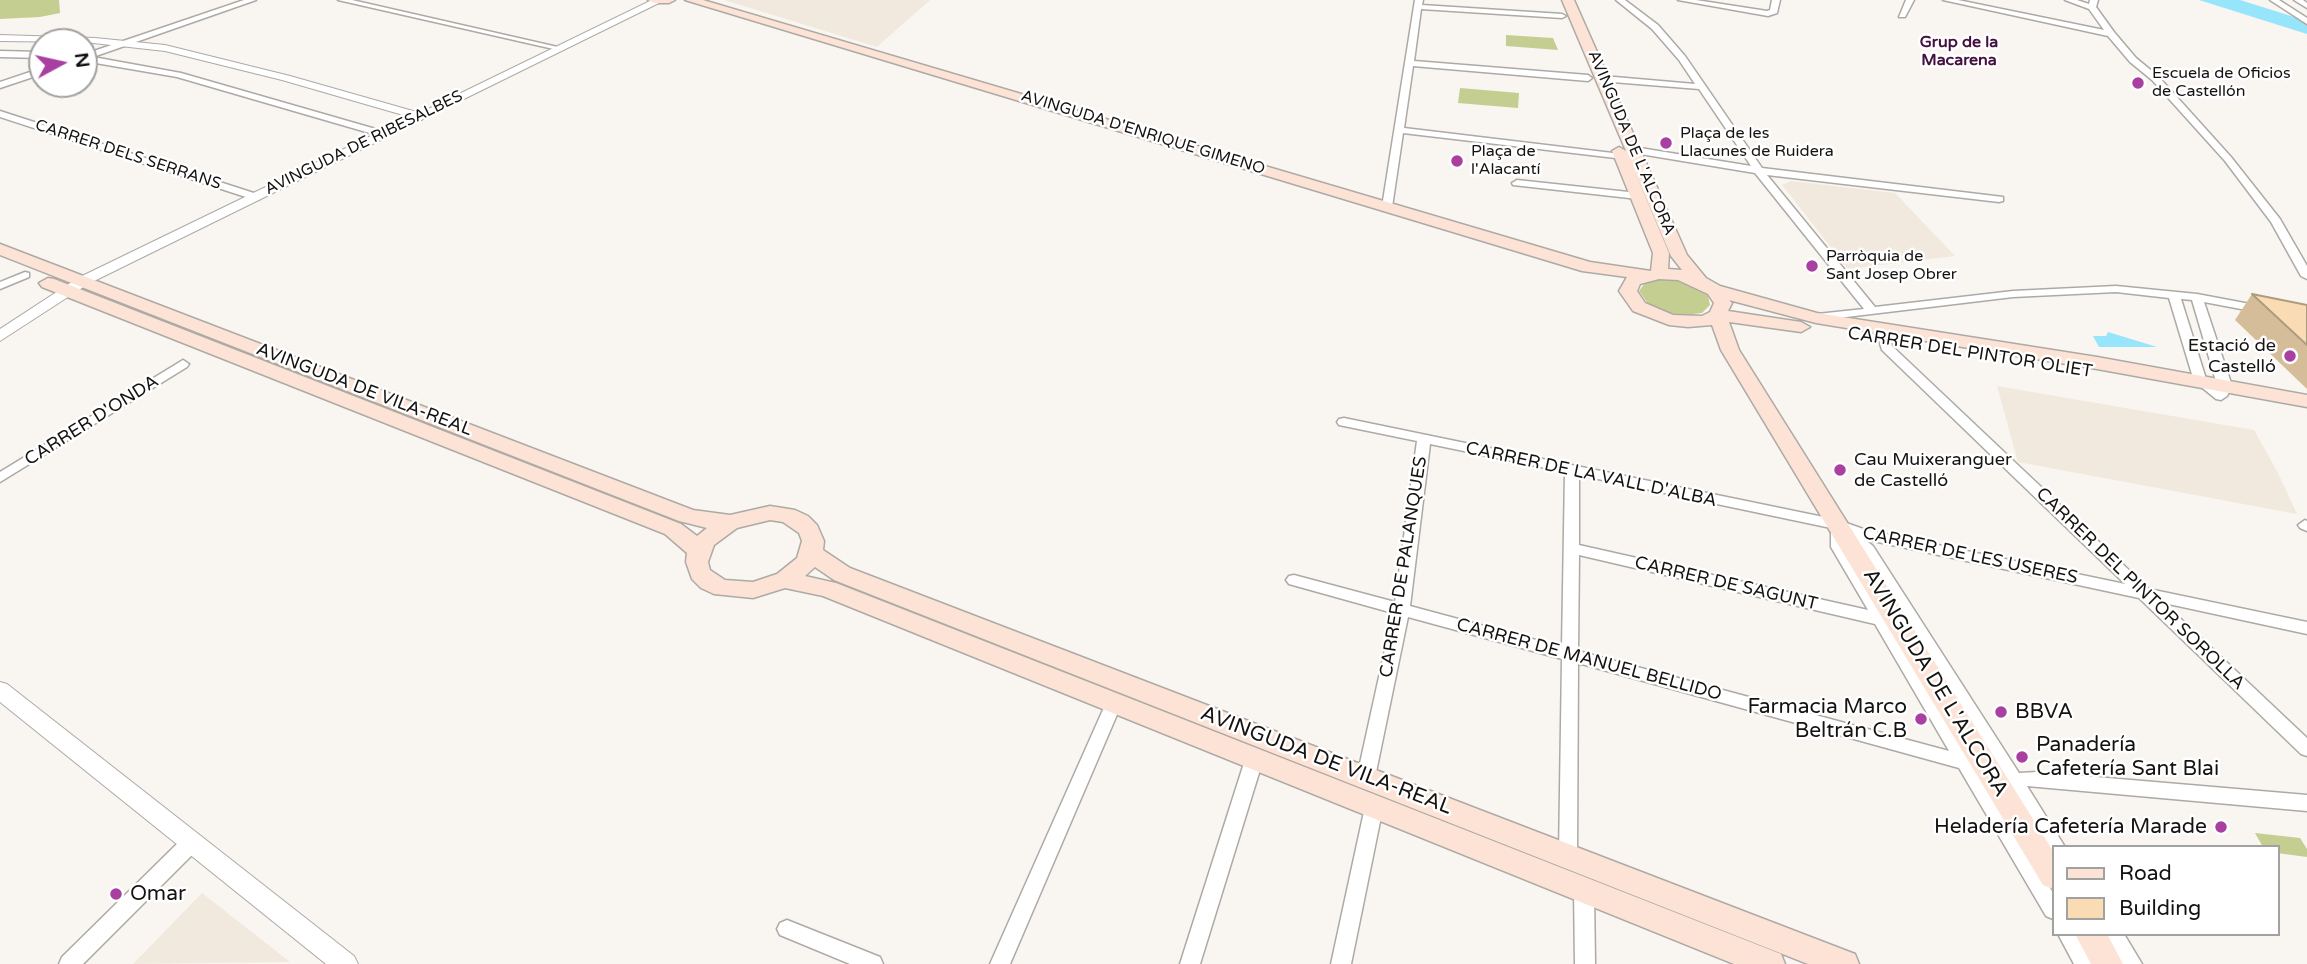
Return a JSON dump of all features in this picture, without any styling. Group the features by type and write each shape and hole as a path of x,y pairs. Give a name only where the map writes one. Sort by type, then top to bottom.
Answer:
{"main road":[{"path":"649,2 669,0"},
{"name":"AVINGUDA D'ENRIQUE GIMENO","path":"694,0 1588,267 1680,275 1707,286"},
{"name":"AVINGUDA DE L'ALCORA","path":"1555,0 1637,155 1683,262 1723,303 1718,315 1730,350 2052,874"},
{"name":"AVINGUDA DE L'ALCORA","path":"1568,0 1595,78"},
{"name":"AVINGUDA DE L'ALCORA","path":"1637,155 1638,196 1661,253 1652,274"},
{"name":"AVINGUDA DE VILA-REAL","path":"0,250 74,286 673,529 699,551"},
{"name":"AVINGUDA DE VILA-REAL","path":"0,265 25,275 74,286 687,516 730,522"},
{"name":"AVINGUDA D'ENRIQUE GIMENO","path":"1588,267 1628,291 1639,307 1651,313 1688,322"},
{"path":"1628,291 1633,281 1652,274"},
{"name":"CARRER DEL PINTOR OLIET","path":"1707,286 1883,335 2223,391 2307,401"},
{"path":"1688,322 1706,320 1718,315"},
{"name":"CARRER DEL PINTOR OLIET","path":"1718,315 1883,335 2200,381 2223,391 2307,412"},
{"name":"AVINGUDA DE L'ALCORA","path":"1688,322 1710,333 1730,350"},
{"path":"757,514 787,515 800,521 809,530 813,541 811,553 806,563 785,580 753,590 722,588 709,582 700,573 697,562 699,551 706,540 730,522 757,514"},
{"name":"AVINGUDA DE VILA-REAL","path":"811,553 842,574 1844,964"},
{"name":"AVINGUDA DE VILA-REAL","path":"785,580 828,589 1770,964"},
{"path":"2091,936 2108,964"}],"street":[{"path":"98,53 253,0"},
{"path":"342,0 558,48"},
{"path":"1486,11 1488,0"},
{"path":"1620,0 1661,33 1703,87 1758,170 1872,311"},
{"path":"1682,0 1768,14 1774,10 1776,0"},
{"path":"1902,15 1910,0"},
{"path":"1947,0 2111,34"},
{"path":"2069,0 2093,3 2111,34 2133,60 2155,78 2228,159 2276,221 2307,276"},
{"name":"AVINGUDA DE RIBESALBES","path":"0,335 74,286 649,2"},
{"path":"2277,2 2307,22"},
{"path":"1387,207 1419,3 1562,16"},
{"path":"0,38 125,43 165,48 225,61 413,119"},
{"path":"0,44 28,45"},
{"path":"98,48 144,52 413,119"},
{"path":"0,54 28,55"},
{"path":"98,61 178,75 383,134"},
{"path":"1410,64 1703,87"},
{"path":"0,85 28,76"},
{"name":"CARRER DELS SERRANS","path":"0,114 256,197"},
{"path":"1401,130 1637,155 1999,199"},
{"path":"1517,183 1638,196"},
{"path":"0,286 25,275"},
{"path":"1815,318 2043,291 2116,289 2197,297 2280,312"},
{"path":"2174,294 2200,381"},
{"path":"2197,297 2223,391"},
{"name":"CARRER DEL PINTOR SOROLLA","path":"1872,311 1869,320 1883,335 1886,347 2307,750"},
{"name":"CARRER D'ONDA","path":"0,478 183,363"},
{"name":"CARRER DE LA VALL D'ALBA","path":"1344,422 1838,525"},
{"name":"CARRER DE PALANQUES","path":"1366,777 1402,609 1424,439"},
{"path":"1568,855 1572,470"},
{"name":"CARRER DE LES USERES","path":"1838,525 1863,534 2307,628"},
{"name":"AVINGUDA DE L'ALCORA","path":"1838,525 1838,547 2052,908"},
{"name":"AVINGUDA DE L'ALCORA","path":"1838,525 1868,550 2055,845"},
{"name":"CARRER DE SAGUNT","path":"1572,548 1880,619"},
{"name":"CARRER DE MANUEL BELLIDO","path":"1294,580 1965,762"},
{"path":"2,694 345,964"},
{"path":"1000,964 1114,704"},
{"path":"1190,964 1254,760"},
{"path":"2016,784 2022,779 2037,779 2307,803"},
{"path":"1341,964 1374,807"},
{"path":"69,964 192,842"},
{"path":"1584,890 1584,964"},
{"path":"787,929 873,964"},
{"path":"2068,936 2085,964"},
{"path":"2114,936 2132,964"}],"shaded area":[{"path":"724,0 930,0 877,47"},
{"path":"1791,181 1895,193 1955,256 1848,269 1782,185"},
{"path":"1997,386 2254,430 2297,514 2018,462"},
{"path":"202,893 290,962 133,964"}],"green space":[{"path":"0,0 59,0 60,13 0,19"},
{"path":"1506,35 1553,38 1558,50 1506,46"},
{"path":"1460,88 1519,93 1518,108 1458,103"},
{"path":"1660,279 1678,280 1703,291 1708,296 1710,305 1702,313 1685,315 1666,313 1649,305 1639,291 1645,283"},
{"path":"2255,833 2300,838 2307,849 2307,857 2279,853 2279,845 2262,845"}],"water":[{"path":"2199,0 2240,0 2307,21 2307,34"},
{"path":"2108,332 2157,347 2099,347 2093,336 2106,336"}],"building":[{"path":"2252,294 2307,305 2307,345"}],"place":[{"name":"Escuela de Oficios de Castellón","path":"2138,83"},
{"name":"Plaça de les Llacunes de Ruidera","path":"1666,143"},
{"name":"Plaça de l'Alacantí","path":"1457,161"},
{"name":"Parròquia de Sant Josep Obrer","path":"1812,266"},
{"name":"Estació de Castelló","path":"2290,356"},
{"name":"Cau Muixeranguer de Castelló","path":"1840,470"},
{"name":"BBVA","path":"2001,712"},
{"name":"Farmacia Marco Beltrán C.B","path":"1921,719"},
{"name":"Panadería Cafetería Sant Blai","path":"2022,757"},
{"name":"Heladería Cafetería Marade","path":"2221,827"},
{"name":"Omar","path":"116,894"}],"district":[{"name":"Grup de la Macarena","path":"1959,52"}]}
